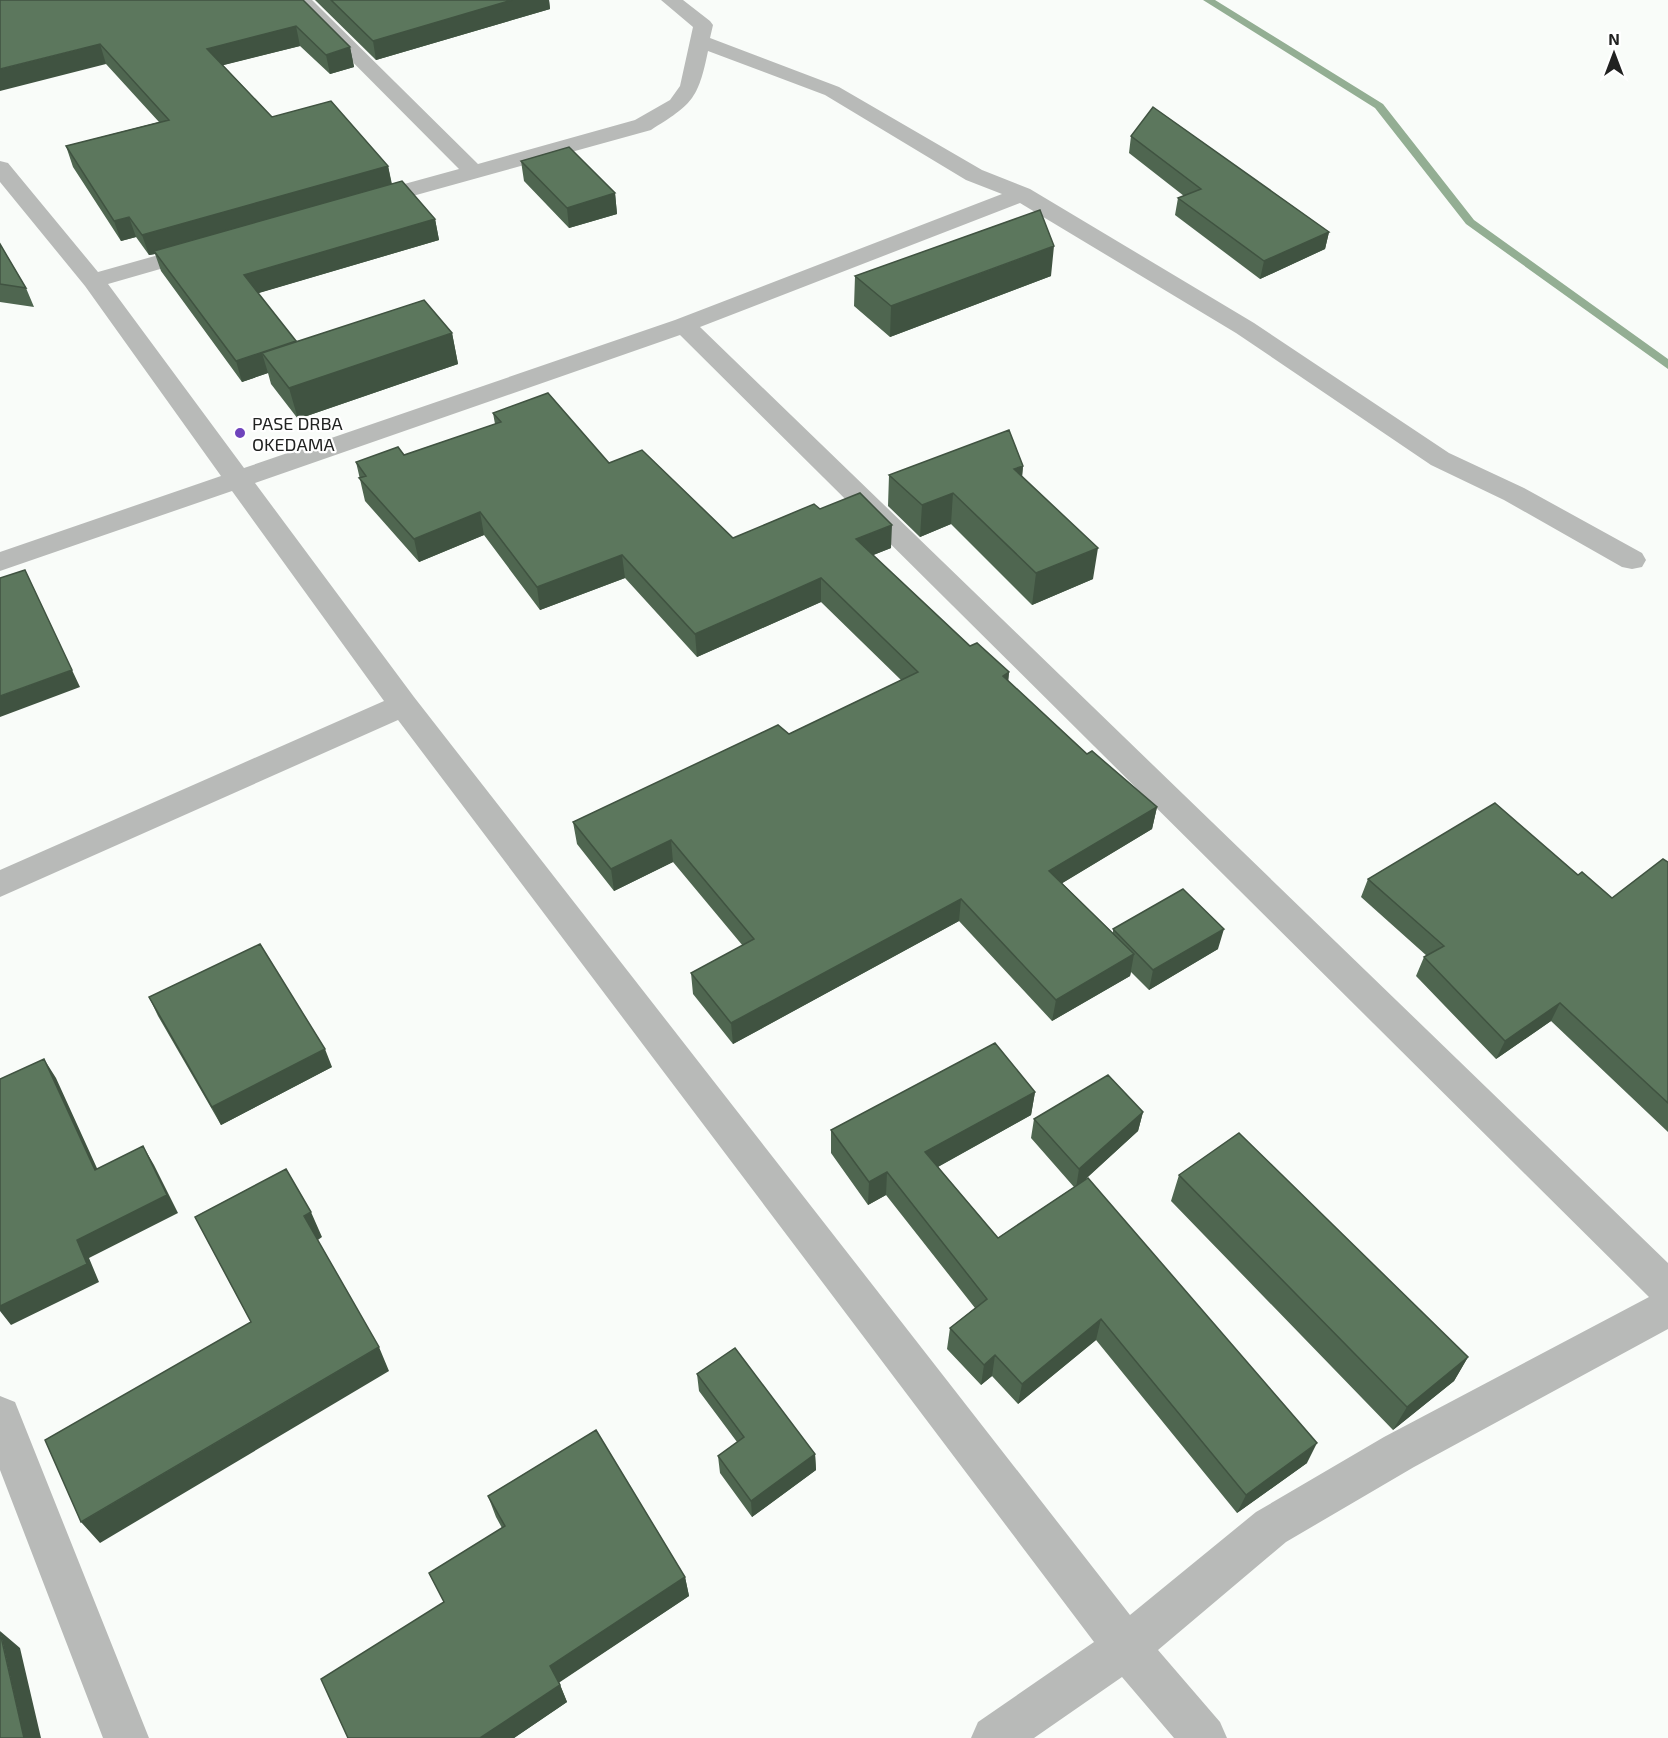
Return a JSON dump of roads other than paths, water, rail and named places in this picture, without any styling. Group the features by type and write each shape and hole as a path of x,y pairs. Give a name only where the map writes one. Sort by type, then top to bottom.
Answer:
{"street":[{"path":"301,0 473,171"},
{"path":"346,208 643,125 677,104 690,87 703,25 671,0"},
{"path":"700,41 832,91 974,175 1022,194 1245,328 1440,459 1514,495 1632,560"},
{"path":"0,168 93,281 240,479 403,705 1126,1647 1204,1738"},
{"path":"0,562 684,326 1022,194"},
{"path":"93,281 220,244"},
{"path":"684,326 1668,1289"},
{"path":"0,885 403,705"},
{"path":"994,1738 1126,1647 1271,1527 1399,1452 1668,1308"},
{"path":"0,1416 126,1738"}],"waterway":[{"path":"1208,0 1379,106 1470,222 1668,365"}],"place":[{"name":"PASE DRBA OKEDAMA","path":"240,433"}]}
